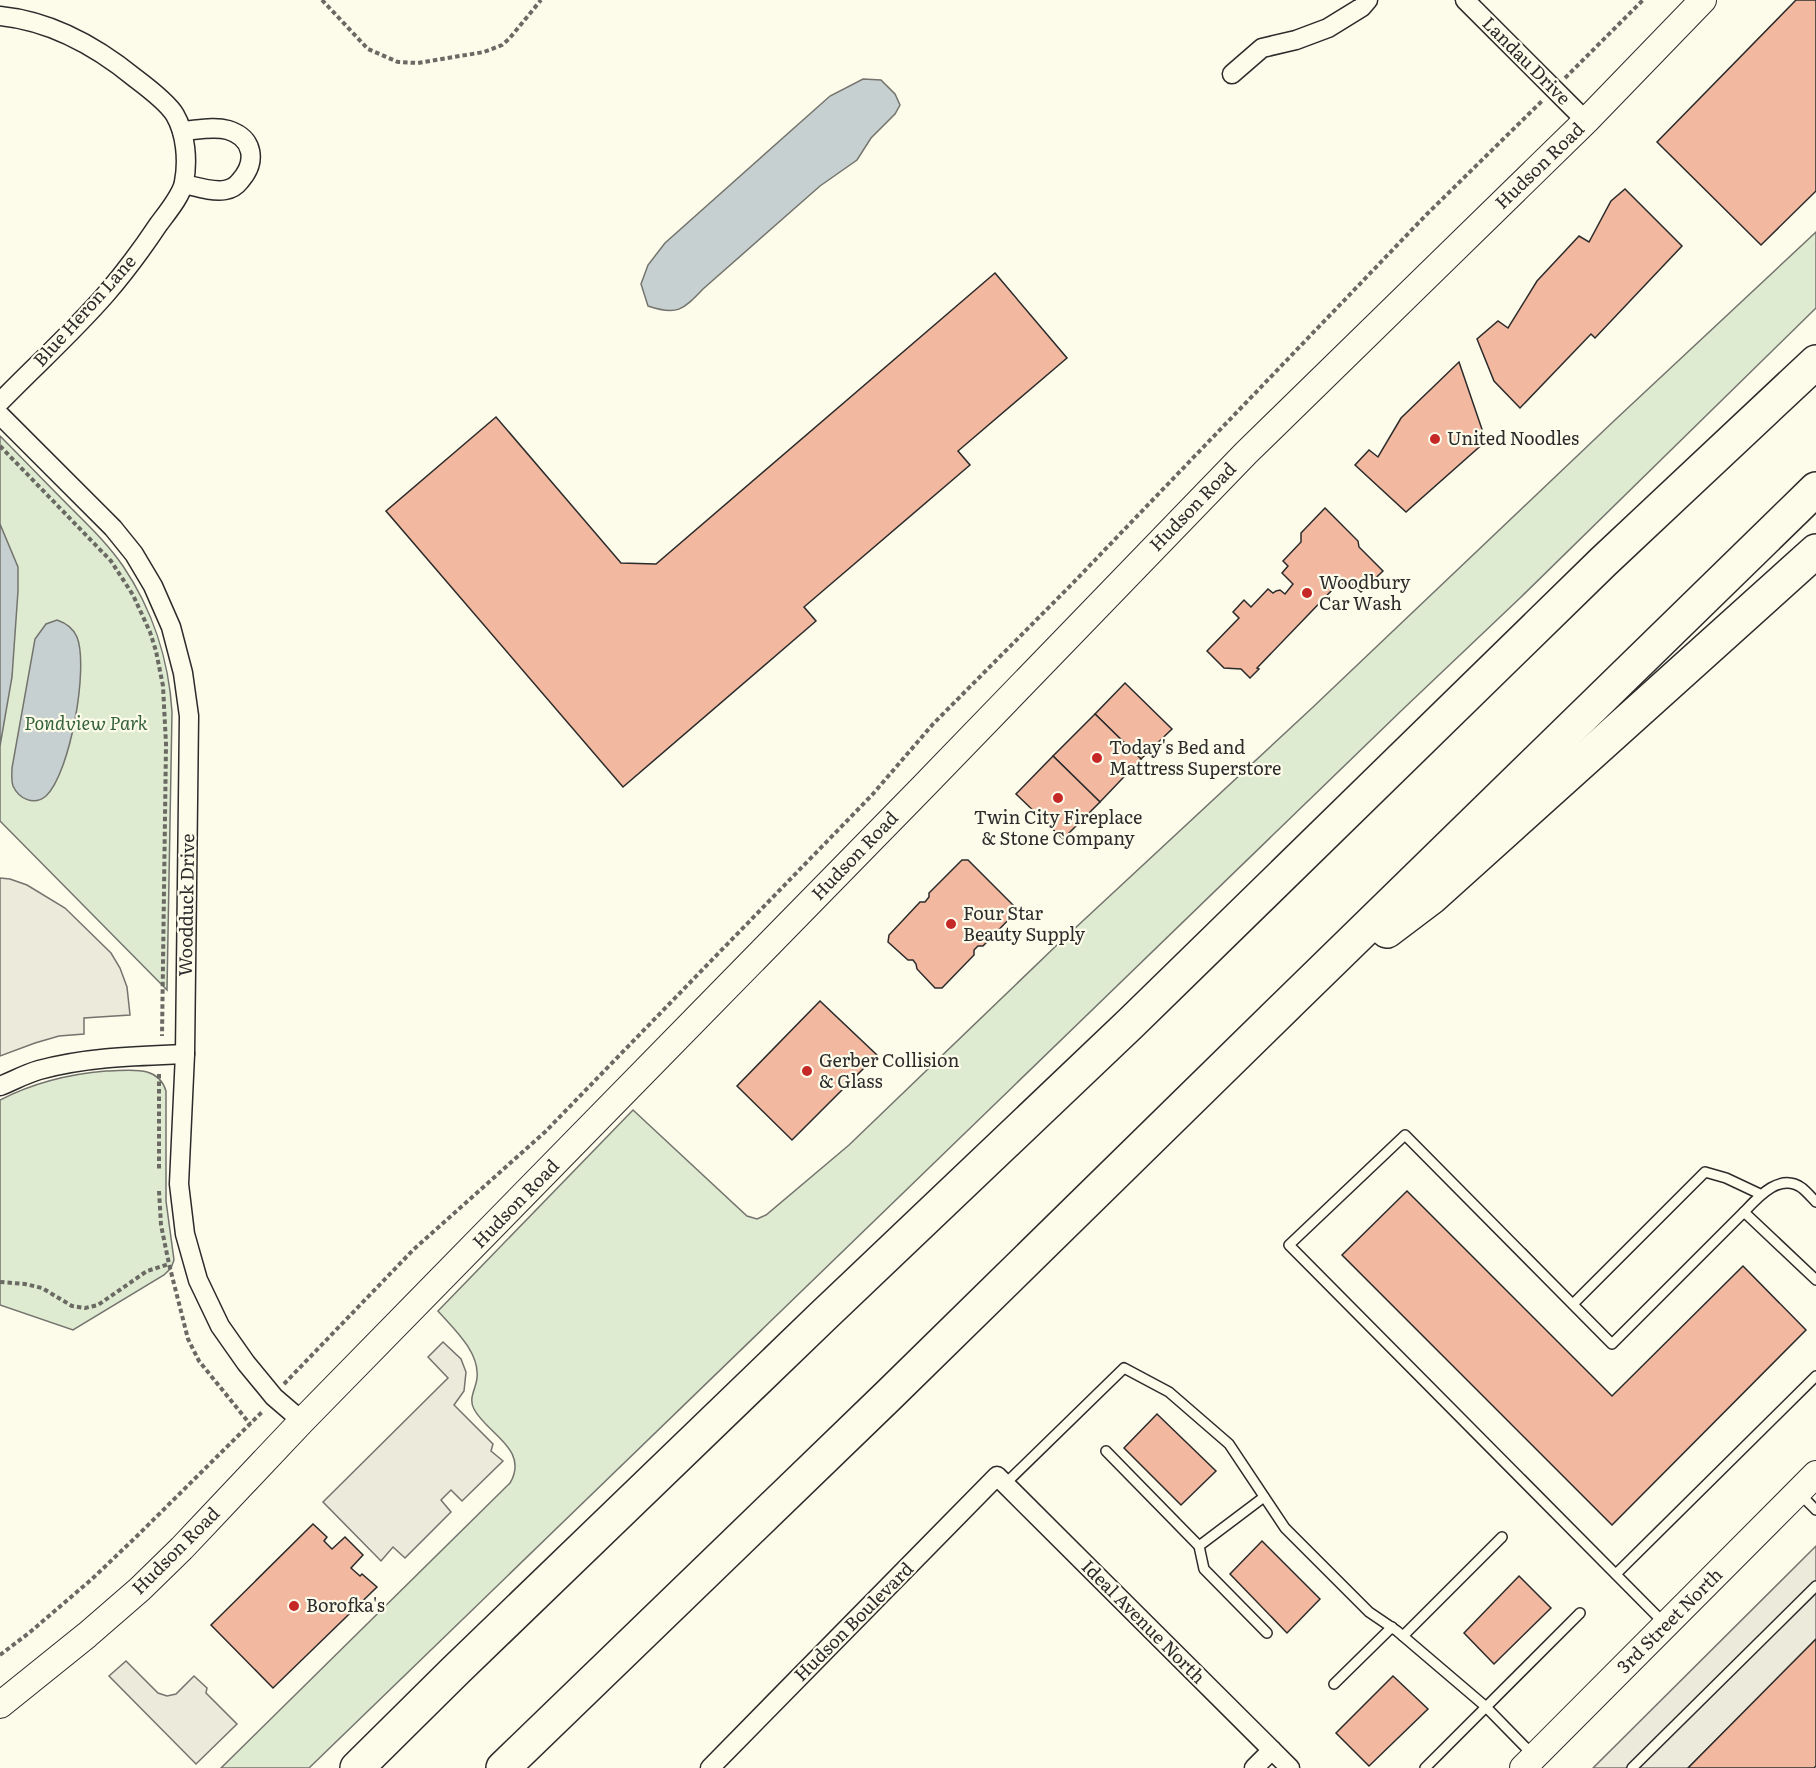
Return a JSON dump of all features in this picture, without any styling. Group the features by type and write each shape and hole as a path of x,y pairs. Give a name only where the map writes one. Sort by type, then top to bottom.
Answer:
{"highway":[{"path":"1713,459 1816,349"},
{"path":"357,1768 822,1317 1131,1023 1595,571 1816,362"},
{"path":"503,1768 889,1395 1816,489"},
{"path":"1288,1003 1432,897 1816,551"},
{"path":"344,1768 455,1671"}],"street":[{"path":"1232,74 1262,48 1296,40 1328,28 1362,7 1368,0"},
{"name":"Landau Drive","path":"1465,0 1586,121"},
{"name":"Hudson Road","path":"0,1705 56,1661 182,1548 302,1421 650,1067 1246,453 1586,121 1703,0"},
{"name":"Blue Heron Lane","path":"0,16 43,25 79,40 115,61 174,113 182,131 186,157 184,184 170,209 143,246 105,295 0,402"},
{"path":"182,131 214,128 228,130 242,137 249,145 251,157 249,170 238,183 228,190 214,190 184,184"},
{"name":"Woodduck Drive","path":"0,415 113,528 134,554 153,586 171,627 183,673 189,716 185,1054 179,1184 185,1234 198,1280 220,1326 274,1397 302,1421"},
{"path":"0,1086 36,1071 70,1063 105,1057 185,1054"},
{"name":"3rd Street North","path":"1529,1762 1816,1474"},
{"name":"Ideal Avenue North","path":"1001,1480 1290,1768"},
{"name":"Hudson Boulevard","path":"710,1768 1001,1480"},
{"path":"1254,1768 1272,1750"}],"lane":[{"path":"1666,1625 1289,1245 1405,1135 1612,1344 1760,1194 1776,1185 1791,1183 1802,1187 1816,1202"},
{"path":"1573,1304 1705,1172 1726,1178 1760,1194"},
{"path":"1744,1212 1816,1280"},
{"path":"1001,1480 1124,1368 1169,1392 1228,1444 1285,1528 1369,1612 1392,1627 1485,1706 1529,1762"},
{"path":"1616,1574 1816,1376"},
{"path":"1106,1451 1199,1546 1204,1569 1267,1633"},
{"path":"1798,1492 1816,1510"},
{"path":"1199,1546 1263,1497"},
{"path":"1403,1636 1502,1537"},
{"path":"1632,1768 1816,1586"},
{"path":"1425,1768 1580,1612"},
{"path":"1334,1684 1392,1627"}],"path":[{"path":"322,0 368,49 398,62 418,63 484,52 502,45 510,39 541,0"},
{"path":"291,1375 414,1249 545,1132 872,795 933,723 1072,584 1427,214 1643,0"},
{"path":"0,446 111,561 133,596 156,651 163,686 165,722 162,1037"},
{"path":"0,1282 42,1288 72,1306 85,1308 98,1305 147,1271 169,1264 188,1339 199,1360 249,1425"},
{"path":"0,1655 92,1579 256,1419"}],"green space":[{"path":"1816,232 1816,308 1520,598 309,1768 221,1768 510,1483 515,1471 511,1451 480,1418 472,1405 477,1378 474,1359 458,1333 438,1311 633,1110 747,1216 757,1219 766,1215 849,1145 1058,944 1312,708"},
{"name":"Pondview Park","path":"0,436 91,528 117,558 142,600 163,654 172,712 167,990 0,821"},
{"path":"133,1070 150,1073 162,1082 166,1091 166,1201 174,1260 171,1268 164,1275 73,1330 0,1305 0,1100 52,1080 106,1071"}],"shaded area":[{"path":"863,79 881,80 895,94 900,105 895,114 871,138 857,160 820,186 690,302 673,311 648,306 641,284 648,265 665,243 830,96"},
{"path":"0,524 18,567 18,591 12,677 0,746"},
{"path":"57,620 69,626 77,637 81,671 79,695 70,744 63,766 55,784 46,796 32,801 23,798 16,791 12,782 12,768 35,639 46,624"},
{"path":"0,878 27,885 65,908 111,953 127,987 130,1015 84,1018 84,1034 59,1036 0,1056"},
{"path":"443,1342 461,1359 466,1372 464,1391 454,1405 493,1444 491,1451 503,1461 462,1501 451,1490 441,1500 451,1512 405,1558 393,1547 381,1561 323,1502 448,1378 428,1357"},
{"path":"1816,1546 1816,1639 1688,1768 1593,1768"},
{"path":"126,1661 158,1693 167,1696 176,1694 194,1676 207,1688 206,1693 237,1724 196,1764 109,1676"}],"building":[{"path":"1796,0 1816,0 1816,191 1761,245 1657,142"},
{"path":"1625,189 1682,246 1595,338 1591,334 1520,408 1494,381 1477,339 1498,321 1508,328 1537,281 1579,236 1589,242 1611,201"},
{"path":"995,273 1067,358 958,451 970,465 804,607 816,621 623,787 386,511 496,417 621,563 656,564"},
{"path":"1459,362 1486,441 1406,512 1355,465 1369,450 1378,457 1401,418"},
{"name":"Woodbury Car Wash","path":"1325,508 1358,541 1359,547 1383,571 1361,592 1349,581 1336,586 1250,678 1241,669 1224,668 1207,651 1239,618 1233,612 1244,600 1251,607 1268,589 1273,593 1280,590 1285,594 1293,584 1282,573 1288,566 1283,561 1301,542 1301,533"},
{"name":"Today's Bed and Mattress Superstore","path":"1125,683 1172,729 1141,759 1095,714"},
{"name":"Today's Bed and Mattress Superstore","path":"1095,714 1141,759 1100,802 1053,756"},
{"name":"Twin City Fireplace & Stone Company","path":"1053,756 1100,802 1063,839 1016,794"},
{"name":"Four Star Beauty Supply","path":"962,860 968,860 1015,907 1015,913 983,946 978,946 974,950 974,955 942,988 935,988 917,969 913,960 908,960 888,942 889,935 920,902 925,902 929,893"},
{"name":"Gerber Collision & Glass","path":"820,1001 877,1055 792,1140 737,1086"},
{"path":"1407,1191 1612,1396 1743,1266 1806,1330 1612,1525 1342,1255"},
{"path":"1157,1414 1216,1471 1181,1505 1124,1448"},
{"name":"Borofka's","path":"313,1524 327,1537 324,1541 332,1549 345,1537 363,1555 351,1568 377,1587 273,1688 211,1625"},
{"path":"1262,1541 1320,1599 1287,1633 1230,1574"},
{"path":"1519,1576 1551,1608 1494,1664 1464,1633"},
{"path":"1816,1639 1816,1766 1814,1768 1688,1768"},
{"path":"1393,1676 1428,1709 1369,1766 1336,1733"}],"place":[{"name":"United Noodles","path":"1435,439"},
{"name":"Woodbury Car Wash","path":"1307,593"},
{"name":"Today's Bed and Mattress Superstore","path":"1097,758"},
{"name":"Twin City Fireplace & Stone Company","path":"1058,798"},
{"name":"Four Star Beauty Supply","path":"951,924"},
{"name":"Gerber Collision & Glass","path":"807,1071"},
{"name":"Borofka's","path":"294,1606"}]}
